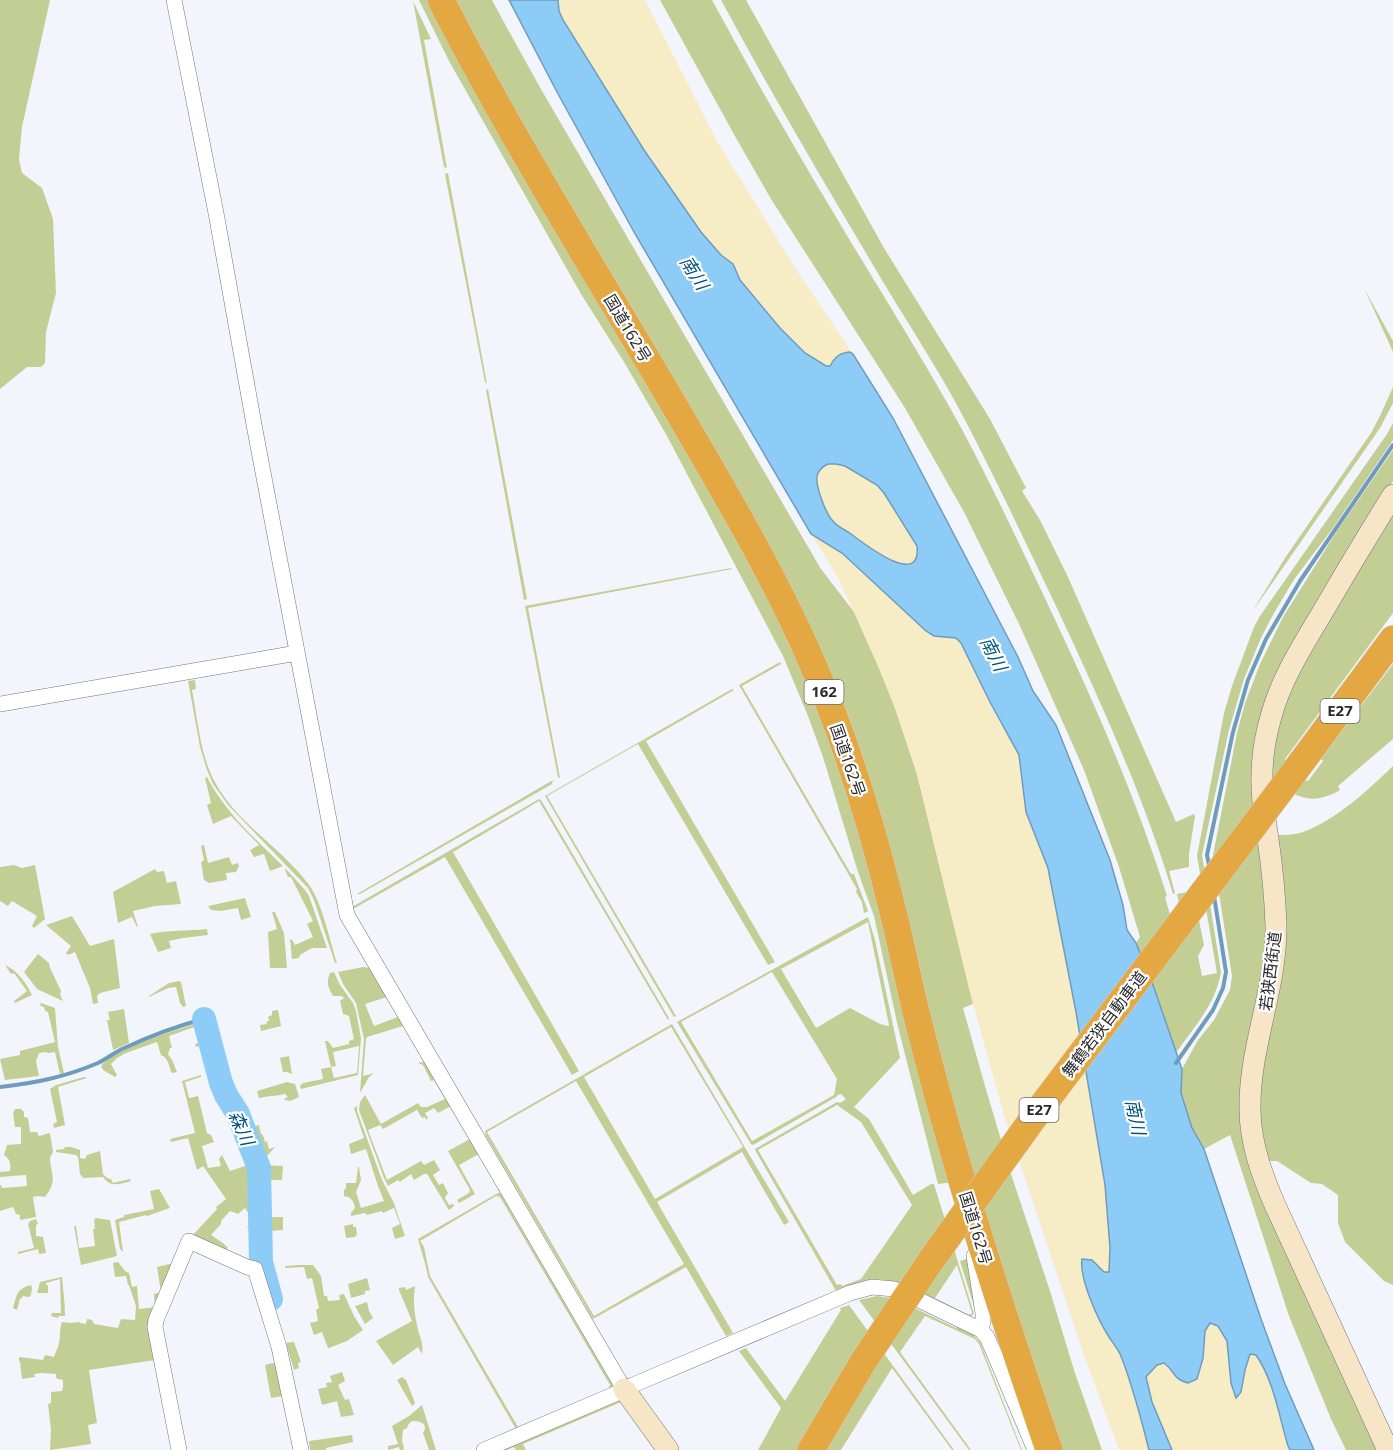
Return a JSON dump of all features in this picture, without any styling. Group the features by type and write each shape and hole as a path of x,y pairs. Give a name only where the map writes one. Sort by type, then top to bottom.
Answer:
{"highway":[{"name":"国道162号","path":"441,0 504,118 722,487 770,575 807,651 838,730 875,843 946,1127 974,1223 1050,1450"},
{"name":"舞鶴若狭自動車道","path":"811,1450 863,1362 932,1259 1042,1106 1393,639"}],"street":[{"path":"174,0 347,915 624,1389 668,1450"},
{"name":"若狭西街道","path":"1388,1450 1275,1206 1260,1167 1251,1129 1250,1111 1252,1074 1270,989 1275,944 1275,903 1263,804 1262,775 1271,715 1297,656 1393,495"},
{"path":"0,705 297,653"},
{"path":"974,1223 971,1236 982,1312 981,1330"},
{"path":"179,1450 155,1327 189,1241 228,1260 255,1269 279,1347 302,1441"},
{"path":"484,1450 850,1293 872,1287 894,1289 981,1330 987,1337 1035,1450"}],"green space":[{"path":"0,0 50,0 22,127 19,159 22,173 42,188 53,219 56,293 46,332 45,363 41,367 27,367 0,389"},
{"path":"419,0 433,0 716,491 832,733 955,1182 938,1184 898,1027 874,916 823,757 783,656 667,436 581,294 449,61"},
{"path":"448,0 492,0 542,91 821,569 854,612 895,708 917,774 973,1004 963,1008 1012,1177 1102,1450 1056,1450 1033,1384 859,770"},
{"path":"660,0 712,0 800,156 949,406 1008,521 1077,666 1110,742 1154,857 1167,896 1165,897 1176,936 1186,933 1177,894 1193,891 1204,945 1198,956 1202,976 1217,973 1197,856 1224,713 1232,686 1260,616 1393,423 1393,440 1333,528 1295,578 1261,638 1244,679 1229,730 1202,855 1221,972 1209,1005 1176,1053 1136,943 1140,937 1119,867 1084,770 1020,626 964,512 905,408 771,199"},
{"path":"721,0 746,0 884,248 990,419 1026,488 1022,491 1040,520 1068,577 1176,822 1194,814 1189,867 1169,871 1175,893 1173,894 1148,820 1104,711 983,454 948,389 818,173"},
{"path":"413,1 431,39 424,40 447,168 444,167"},
{"path":"448,173 487,384 445,174"},
{"path":"1364,288 1393,341 1393,352"},
{"path":"1393,387 1393,403 1380,428 1252,612 1285,558 1371,433"},
{"path":"488,389 527,599 524,600 486,390"},
{"path":"1393,450 1393,481 1278,674 1265,879 1268,940 1242,1108 1382,1450 1346,1450 1289,1316 1230,1135 1204,1149 1192,1128 1181,1093 1182,1069 1198,1040 1214,1020 1230,990 1232,976 1213,855 1245,703 1260,664 1283,617 1337,531"},
{"path":"1393,511 1393,613 1285,759 1287,762 1274,779 1271,776 1276,736 1294,681"},
{"path":"731,568 528,608 560,778 558,777 525,606"},
{"path":"780,662 781,664 742,686 851,874 854,874 868,911 864,913 857,889 739,685"},
{"path":"1393,664 1393,739 1338,786 1340,790 1329,796 1317,798 1306,798 1294,794 1305,780 1308,781 1323,761 1321,759"},
{"path":"195,680 196,689 192,690 200,738 206,762 216,784 236,811 286,859 314,892 337,963 335,963 308,888 228,805 213,784 200,747 188,681"},
{"path":"732,689 734,690 646,741 775,962 768,965 638,744 547,796 676,1016 674,1017 545,796"},
{"path":"1393,766 1393,1285 1384,1281 1345,1242 1338,1223 1338,1195 1322,1184 1311,1183 1277,1161 1268,1161 1259,1106 1275,835 1300,833 1328,820"},
{"path":"207,777 232,813 283,866 270,871 264,854 254,857 250,850 259,845 231,816 213,824 207,805 211,803 205,778"},
{"path":"553,780 552,784 357,894"},
{"path":"539,799 669,1018 668,1020 539,801 453,852 579,1071 572,1075 445,857 353,909 352,907"},
{"path":"204,845 208,863 229,857 232,865 238,863 236,872 226,873 227,880 209,883 204,880 201,846"},
{"path":"14,865 22,868 35,865 45,919 34,928 32,926 37,916 12,901 8,906 0,901 0,867"},
{"path":"155,869 157,872 164,871 167,883 176,881 181,904 133,911 138,927 132,917 118,923 113,892"},
{"path":"286,869 309,896 327,948 312,948 299,958 292,959 290,939 295,945 313,937 307,924 313,921 291,877 288,877"},
{"path":"245,898 251,917 241,920 238,908 220,911 211,910 208,906"},
{"path":"272,912 275,912 284,933 287,968 270,968 268,932 277,929"},
{"path":"72,916 90,946 114,939 120,988 100,993 97,996 98,1003 93,1004 90,988 75,952 68,955 66,953 71,946 46,925"},
{"path":"868,917 900,1058 854,1107 869,1119 913,1195 934,1184 974,1314 969,1317 891,1281 867,1280 836,1291 755,1149 846,1099 841,1094 838,1095 753,1145 677,1022","holes":["868,922 889,1025 880,1024 850,1008 816,1028 781,969","772,972 837,1079 834,1095 752,1141 681,1022","837,1105 861,1122 912,1205 861,1279 842,1286 837,1285 758,1150","957,1265 972,1313 969,1315 935,1298"]},
{"path":"207,929 208,935 169,941 171,948 158,952 150,934 164,932"},
{"path":"38,954 49,963 63,1001 37,989 24,972"},
{"path":"5,965 21,978 32,995 15,1003 14,1001 27,991"},
{"path":"363,967 371,968 387,997 403,1026 367,1037 363,1076 374,1073 369,1077 360,1093 364,1039 356,1003 338,972","holes":["387,997 398,1017 374,1026 365,1004"]},
{"path":"334,972 356,1011 361,1038 358,1075 301,1089 300,1086 303,1083 323,1079 321,1069 331,1067 325,1041 328,1041 333,1048 349,1044 349,1041 354,1039 349,1016 343,1014 340,1001 344,998 333,996 329,987 330,973","holes":["359,1046 357,1073 334,1078 331,1067 336,1066 333,1052"]},
{"path":"179,981 186,1006 183,1007 180,1003 176,987 168,988 149,997 169,983"},
{"path":"41,1003 55,1008 58,1047 64,1073 60,1074 55,1052 46,1052 39,1053 36,1061 39,1076 5,1080 0,1059 20,1055 20,1051 55,1042 48,1012 41,1006"},
{"path":"124,1009 129,1043 113,1050 107,1020 110,1020 108,1012"},
{"path":"278,1010 281,1026 261,1031 260,1025 267,1024 272,1011"},
{"path":"203,1022 218,1083 236,1114 255,1163 257,1232 247,1227 253,1220 245,1208 238,1214 230,1211 211,1235 228,1248 224,1252 191,1237 217,1209 216,1207 226,1199 203,1166 197,1170 188,1138 171,1142 170,1139 195,1133 182,1081 201,1075 201,1077 185,1082 189,1098 198,1096 207,1133 211,1135 214,1142 202,1146 208,1168 221,1166 219,1159 222,1155 230,1171 251,1164 229,1109 216,1087 208,1065 210,1064 206,1045 196,1047 195,1044 205,1041 200,1025 169,1036 172,1048 168,1054 177,1072 171,1072 167,1060 161,1055 157,1042 117,1058 111,1064 117,1075 115,1077 103,1070 101,1066 108,1059 132,1046"},
{"path":"672,1024 789,1222 784,1225 742,1152 657,1202 733,1333 726,1336 686,1267 593,1319 485,1131","holes":["671,1027 743,1147 655,1199 584,1077","576,1081 684,1264 594,1316 487,1132"]},
{"path":"213,1030 224,1064 218,1066 210,1031"},
{"path":"289,1056 292,1074 283,1072 280,1058"},
{"path":"425,1062 451,1106 438,1113 434,1108 425,1113 428,1118 426,1120 417,1110 383,1129 380,1125 368,1130 387,1180 421,1161 424,1165 434,1160 440,1170 433,1175 439,1185 443,1183 448,1193 445,1198 449,1205 454,1206 449,1210 427,1174 414,1180 411,1174 400,1182 398,1180 388,1186 359,1110 360,1102 365,1095 381,1124 418,1103 421,1107 427,1107 445,1099 434,1080 431,1081 423,1065 418,1063"},
{"path":"84,1077 87,1078 58,1087 65,1125 54,1128 53,1124 57,1122 50,1089"},
{"path":"287,1082 295,1084 299,1097 290,1101 284,1099 288,1097 285,1094 259,1098 257,1091"},
{"path":"357,1106 382,1180 394,1203 405,1236 395,1239 392,1228 400,1224 394,1208 383,1213 382,1211 351,1216 355,1206 351,1199 344,1196 344,1190 346,1183 356,1183 358,1167 361,1180 356,1192 361,1208 384,1201 366,1149 351,1154 349,1144 364,1138 354,1108"},
{"path":"15,1109 21,1109 24,1117 28,1118 30,1132 37,1132 39,1136 50,1133 53,1152 50,1158 53,1178 51,1186 45,1197 33,1197 36,1217 20,1220 20,1215 16,1214 13,1207 0,1211 0,1185 2,1188 27,1186 26,1175 0,1177 0,1172 10,1171 10,1162 4,1155 7,1145 21,1144 21,1127 15,1127 13,1113"},
{"path":"247,1123 249,1128 259,1125 269,1149 275,1147 260,1164 244,1126"},
{"path":"470,1139 479,1154 459,1165 475,1194 459,1203 457,1200 470,1190 448,1151"},
{"path":"65,1147 80,1150 80,1158 85,1159 87,1155 100,1151 103,1174 107,1178 113,1183 130,1179 131,1181 115,1184 109,1183 103,1177 83,1178 76,1155 56,1152"},
{"path":"263,1165 283,1166 282,1180 264,1180 266,1215 268,1218 283,1217 283,1230 271,1231 270,1241 263,1241 262,1217 265,1215 262,1213"},
{"path":"159,1189 170,1208 119,1222 123,1252 120,1249 115,1220 124,1215 154,1209 150,1191"},
{"path":"500,1193 613,1386 611,1390 516,1429 428,1277 418,1239","holes":["496,1196 500,1197 610,1385 608,1389 518,1427 430,1276 424,1247 420,1241"]},
{"path":"96,1218 110,1220 117,1256 81,1265 74,1226 76,1226 79,1248 95,1246 93,1229 95,1229 94,1220"},
{"path":"36,1219 38,1224 36,1225 36,1236 43,1237 46,1253 39,1254 38,1249 18,1254 18,1252 34,1248 28,1224"},
{"path":"353,1224 357,1234 355,1237 346,1238 344,1226"},
{"path":"970,1258 976,1313 960,1261"},
{"path":"118,1262 129,1273 132,1287 137,1286 139,1309 155,1307 154,1294 161,1292 157,1267 174,1263 155,1360 89,1370 97,1423 88,1425 91,1444 50,1450 51,1430 48,1404 51,1403 51,1392 62,1391 63,1380 56,1378 56,1374 41,1373 34,1374 35,1377 22,1379 19,1357 43,1360 45,1355 54,1357 59,1344 62,1322 86,1324 87,1319 92,1320 94,1324 118,1328 121,1319 135,1320 136,1306 126,1276 115,1277 113,1263"},
{"path":"313,1265 321,1276 324,1296 327,1296 328,1301 340,1300 339,1295 344,1294 363,1330 347,1341 329,1348 322,1332 314,1335 310,1323 318,1321 316,1310 319,1308 312,1278 307,1279 304,1267 285,1268 285,1266"},
{"path":"62,1277 65,1316 58,1318 51,1316 52,1313 61,1313 60,1279 46,1283 48,1293 37,1293 40,1282"},
{"path":"367,1278 370,1290 351,1298 348,1284"},
{"path":"31,1285 31,1295 20,1299 17,1310 13,1308 16,1296"},
{"path":"415,1286 415,1311 422,1354 418,1347 393,1365 376,1341 412,1321 399,1288 405,1287 406,1290"},
{"path":"877,1296 896,1299 974,1335 980,1342 1022,1450 975,1339 925,1316 900,1352 971,1450 969,1450 859,1300"},
{"path":"367,1302 373,1318 365,1324 355,1306"},
{"path":"849,1305 954,1450 892,1368 841,1450 758,1450 781,1408 739,1351 746,1348 785,1401 841,1310 840,1308"},
{"path":"294,1342 301,1362 298,1363 299,1368 294,1370 286,1343"},
{"path":"273,1363 278,1367 283,1396 271,1398 265,1365"},
{"path":"342,1372 345,1381 338,1385 345,1400 349,1399 354,1415 341,1417 337,1401 322,1405 318,1389 327,1387 326,1383 332,1382 330,1376"},
{"path":"402,1377 406,1380 415,1403 412,1406 397,1380"},
{"path":"621,1399 621,1402 523,1444 526,1450 516,1450 514,1447 500,1450"},
{"path":"422,1405 436,1450 429,1450 423,1433 424,1424 414,1421 403,1430 403,1450 399,1447 388,1450 388,1446 398,1444 392,1426"},
{"path":"352,1435 353,1442 326,1448 326,1450 310,1450 309,1441"}],"sand":[{"path":"558,0 645,0 717,141 796,269 853,354 850,352 840,354 830,366 827,366 805,353 780,328 740,280 733,264 721,255 701,232 644,150 563,20"},
{"path":"828,464 845,466 877,485 884,493 917,546 916,558 910,564 890,560 834,522 825,508 817,481 818,473"},
{"path":"811,534 842,553 926,631 956,638 961,643 1019,755 1026,812 1048,868 1076,1012 1105,1185 1110,1248 1109,1272 1104,1273 1081,1266 1090,1299 1107,1335 1120,1352 1133,1389 1149,1450 1119,1450 1085,1358 1004,1115 973,1004 917,774 879,668 837,576"},
{"path":"1210,1323 1218,1326 1227,1341 1231,1383 1241,1392 1250,1354 1256,1355 1272,1387 1290,1450 1172,1450 1152,1402 1146,1377 1157,1365 1164,1363 1177,1380 1203,1358 1205,1331"}],"water":[{"name":"南川","path":"509,0 558,0 563,20 644,150 701,232 721,255 733,264 740,280 780,328 805,353 826,366 830,366 840,354 850,352 853,354 893,418 1018,657 1033,691 1056,725 1110,860 1123,905 1127,930 1136,943 1153,985 1182,1069 1181,1093 1192,1128 1204,1149 1261,1319 1285,1384 1314,1450 1290,1450 1272,1387 1256,1355 1250,1354 1241,1392 1236,1398 1231,1383 1227,1341 1218,1326 1210,1323 1205,1331 1203,1358 1197,1379 1188,1383 1183,1381 1176,1377 1164,1363 1157,1365 1146,1377 1152,1402 1172,1450 1149,1450 1121,1356 1100,1320 1083,1277 1082,1259 1092,1260 1104,1272 1109,1272 1110,1248 1105,1185 1076,1012 1048,868 1026,812 1019,755 961,643 956,638 934,636 926,631 842,553 811,534 634,232","holes":["836,464 845,466 877,485 884,493 917,546 916,558 910,564 901,564 878,553 838,526 830,517 817,486 817,477 823,467"]}],"waterway":[{"path":"1209,865 1207,855 1233,732 1248,680 1266,639 1300,581 1393,445"},
{"path":"1176,1063 1213,1010 1223,988 1226,972 1214,896"},
{"name":"森川","path":"0,1087 62,1076 98,1063 152,1036 204,1019"},
{"name":"森川","path":"204,1019 221,1083 238,1114 259,1168 261,1262 271,1299"}]}
